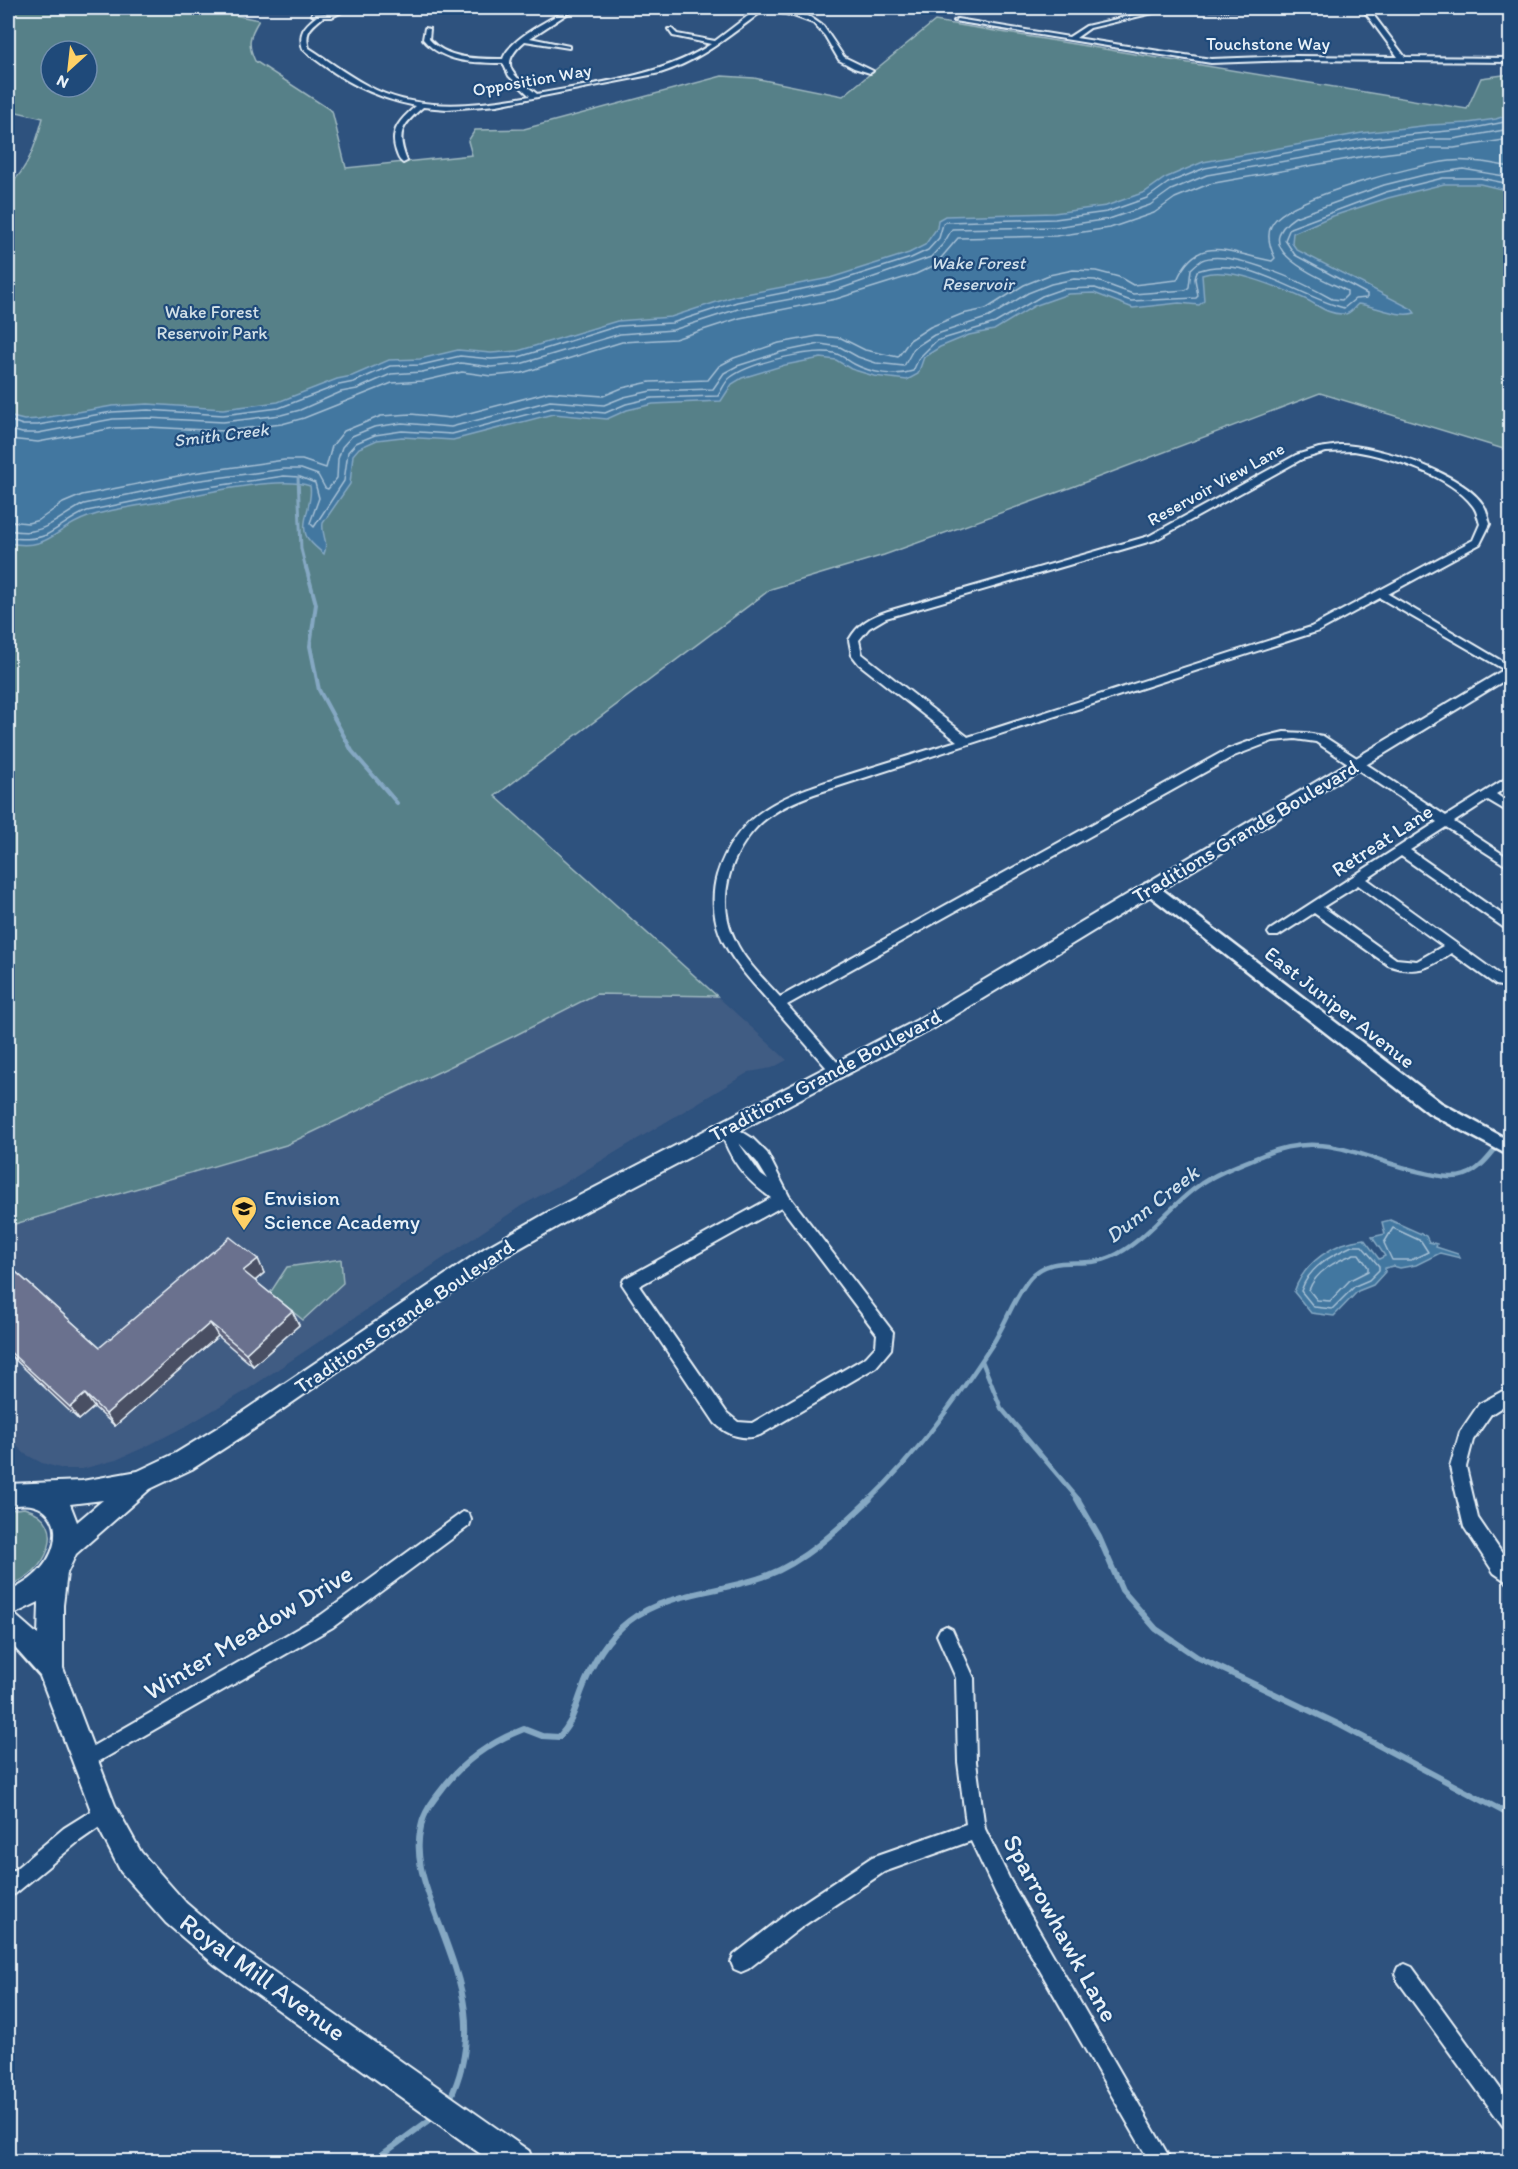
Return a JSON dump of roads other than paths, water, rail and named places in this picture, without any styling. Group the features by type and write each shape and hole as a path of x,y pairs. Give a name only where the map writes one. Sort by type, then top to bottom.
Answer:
{"main road":[{"name":"Traditions Grande Boulevard","path":"18,1492 82,1492 142,1481 184,1461 246,1422 492,1254 557,1217 924,1025 1510,670"},
{"name":"Traditions Grande Boulevard","path":"66,1547 142,1481"},
{"path":"8,1604 40,1587 55,1571 66,1547 68,1530 64,1514 54,1502 18,1492"},
{"name":"Royal Mill Avenue","path":"50,1668 51,1605 55,1571"},
{"name":"Royal Mill Avenue","path":"8,1624 26,1639 50,1668 104,1812 130,1862 176,1912 224,1954 327,2024 513,2158"}],"street":[{"path":"315,8 313,13 321,16 338,14 341,11 338,8"},
{"path":"535,96 511,75 506,61 509,52 524,39 573,8"},
{"path":"761,8 796,15 819,25 839,58 852,66 870,71"},
{"name":"Opposition Way","path":"321,16 306,27 302,39 306,49 375,92 396,100 421,105 470,107 663,70 694,58 761,8"},
{"path":"1070,39 1088,27 1171,8"},
{"path":"1210,8 1323,8"},
{"path":"1365,8 1404,60"},
{"name":"Touchstone Way","path":"957,21 1211,61 1288,58 1510,60"},
{"path":"428,29 426,39 442,52 471,59 506,61"},
{"path":"670,30 675,35 716,43"},
{"path":"524,39 567,47"},
{"path":"403,161 396,144 396,133 401,122 421,105"},
{"name":"Reservoir View Lane","path":"838,1071 747,967 733,947 721,917 722,875 738,842 761,817 787,801 965,741 1315,629 1486,536 1494,518 1489,503 1476,489 1455,477 1389,455 1364,449 1338,448 1308,453 1152,538 910,608 870,621 863,626 854,640 857,655 863,662 965,741"},
{"path":"1382,594 1510,670"},
{"path":"779,1004 1230,753 1277,735 1299,734 1318,739 1510,864"},
{"name":"Retreat Lane","path":"1274,933 1510,780"},
{"path":"1488,794 1510,809"},
{"path":"1401,850 1510,926"},
{"path":"1357,878 1501,982 1510,983"},
{"name":"East Juniper Avenue","path":"1150,888 1384,1071 1435,1108 1510,1149"},
{"path":"1315,907 1392,962 1402,966 1413,968 1424,965 1452,946"},
{"path":"727,1128 733,1149 756,1179 783,1200 885,1332 885,1342 879,1356 871,1362 754,1430 745,1431 728,1425 721,1418 629,1284 783,1200"},
{"path":"1510,1394 1485,1408 1466,1437 1458,1467 1470,1521 1500,1567 1510,1576"},
{"name":"Winter Meadow Drive","path":"85,1760 327,1621 463,1520"},
{"name":"Sparrowhawk Lane","path":"946,1635 965,1678 967,1762 976,1830 1003,1887 1162,2162"},
{"path":"8,1887 71,1835 104,1812"},
{"path":"741,1962 796,1920 879,1864 976,1830"},
{"path":"1405,1974 1510,2119"}],"water":[{"name":"Wake Forest Reservoir","path":"1510,114 1510,191 1480,184 1444,184 1388,198 1330,217 1293,233 1292,243 1297,250 1412,309 1415,313 1394,313 1358,304 1346,314 1333,313 1268,284 1226,273 1202,275 1204,301 1199,305 1179,303 1133,308 1094,293 1068,294 1034,306 994,330 969,335 940,347 924,357 918,374 907,380 874,376 851,369 836,360 821,358 785,365 742,378 732,384 721,401 653,404 627,410 607,419 553,414 453,440 402,437 377,440 359,448 353,455 350,484 323,523 326,545 324,554 306,535 305,522 311,493 310,486 296,483 236,487 114,510 76,522 51,538 34,544 8,543 8,412 12,417 24,420 112,406 148,404 223,409 278,402 337,379 352,376 389,360 420,359 458,350 491,353 518,351 617,321 671,317 735,296 830,278 909,253 925,245 937,228 938,220 945,216 1054,213 1106,206 1145,192 1165,178 1203,162 1362,133 1468,123 1496,119"},
{"path":"1390,1220 1426,1236 1429,1242 1437,1244 1436,1247 1458,1254 1460,1258 1440,1253 1416,1265 1385,1268 1385,1272 1373,1285 1358,1291 1334,1316 1311,1313 1294,1292 1305,1271 1321,1255 1353,1241 1364,1239 1379,1259 1385,1256 1372,1237 1385,1234 1382,1222"}],"waterway":[{"name":"Smith Creek","path":"298,477 301,549 306,569"},
{"path":"306,567 316,604 310,646 319,690 352,751 397,803"},
{"name":"Dunn Creek","path":"870,1499 920,1445 950,1406 992,1345 1024,1285 1039,1270 1058,1263 1100,1261 1111,1257 1135,1243 1187,1194 1205,1181 1263,1155 1285,1148 1305,1145 1343,1149 1421,1172 1454,1177 1465,1175 1478,1168 1510,1131"},
{"path":"982,1361 1001,1408 1079,1500"},
{"path":"449,2101 465,2050 466,2026 459,1980 426,1888 419,1858 419,1837 423,1821 434,1799 463,1766 481,1751 502,1739 524,1729 542,1736 559,1737 570,1721 589,1672 600,1653 620,1628 629,1621 644,1611 678,1598 751,1581 782,1569 810,1552 870,1499"},
{"path":"1077,1499 1099,1537 1122,1590 1156,1629 1197,1657 1340,1725 1510,1815"},
{"path":"372,2162 435,2116"}],"place":[{"name":"Envision Science Academy","path":"244,1232"}],"park label":[{"name":"Wake Forest Reservoir Park","path":"212,322"}]}
